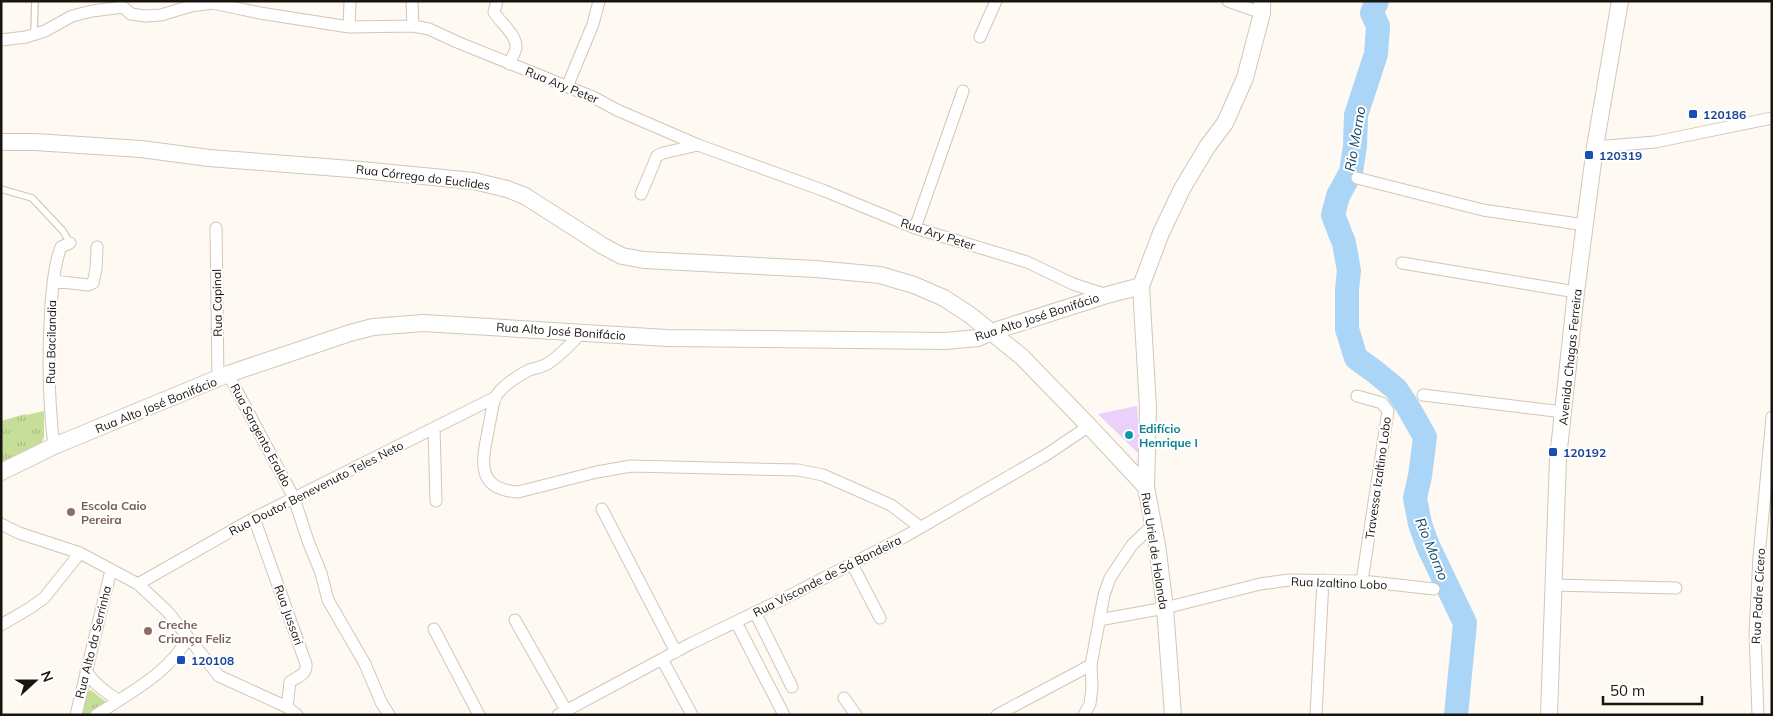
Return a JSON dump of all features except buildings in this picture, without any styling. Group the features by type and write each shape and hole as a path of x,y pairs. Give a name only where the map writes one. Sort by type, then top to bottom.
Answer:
{"main road":[{"name":"Avenida Chagas Ferreira","path":"1549,715 1558,458 1582,224 1620,1"},
{"path":"1146,487 1148,408 1141,286 1161,233 1182,190 1207,147 1225,122 1245,78 1262,7"},
{"name":"Rua Córrego do Euclides","path":"1,142 35,142 141,149 216,158 474,181 507,189 525,196 622,256 644,260 816,268 880,275 914,285 944,298 991,332"},
{"name":"Rua Alto José Bonifácio","path":"1,472 54,446 223,376 373,327 423,323 667,338 923,341 978,338 991,332 1141,286"},
{"name":"Rua Uriel de Holanda","path":"991,332 1022,357 1146,487 1164,608 1173,715"}],"street":[{"path":"349,26 350,1"},
{"path":"412,1 413,26"},
{"path":"497,1 494,12 511,34 516,48 509,64"},
{"path":"567,87 593,24 598,1"},
{"path":"980,37 996,1"},
{"path":"1228,1 1262,7"},
{"name":"Rua Ary Peter","path":"1,40 45,31 72,16 123,4 131,14 145,16 212,3 260,13 349,26 413,26 429,29 698,145 825,191 915,228 1027,262 1073,284 1107,295"},
{"path":"915,228 963,91"},
{"path":"1595,147 1655,142 1772,118"},
{"path":"641,194 658,156 663,153 698,145"},
{"path":"1357,178 1483,210 1582,224"},
{"name":"Rua Capinal","path":"216,228 223,376"},
{"name":"Rua Bacilandia","path":"54,446 50,404 49,357 53,281 61,247 70,243"},
{"path":"53,281 91,285 95,279 97,247"},
{"path":"1402,263 1576,292"},
{"name":"Rua Doutor Benevenuto Teles Neto","path":"138,584 254,518 496,397 513,380 529,370 545,366 581,333"},
{"name":"Rua Sargento Eraldo","path":"223,376 294,498 321,573 328,600 365,664 381,702 389,715"},
{"path":"1423,395 1563,412"},
{"name":"Travessa Izaltino Lobo","path":"1357,396 1382,402 1388,411 1362,582"},
{"path":"496,397 483,458 483,470 488,480 496,487 506,491 518,492 597,472 631,466 798,470 823,475 891,505 920,527"},
{"name":"Rua Padre Cícero","path":"1758,715 1755,634 1759,557 1772,417"},
{"name":"Rua Visconde de Sá Bandeira","path":"562,712 662,659 904,537 1046,455 1089,426"},
{"path":"434,428 436,501"},
{"path":"602,509 676,652"},
{"name":"Rua Jussari","path":"254,518 306,664 303,674 290,682 287,707"},
{"path":"1,524 19,534 80,553 138,584 167,611 219,676 287,707 297,715"},
{"path":"1084,715 1090,704 1092,688 1091,665 1099,620 1110,578 1132,545 1153,524"},
{"path":"1,625 44,598 80,553"},
{"path":"852,564 880,618"},
{"name":"Rua Alto da Serrinha","path":"76,715 111,570"},
{"name":"Rua Izaltino Lobo","path":"1099,620 1164,608 1260,584 1289,580 1362,582 1434,589"},
{"path":"1316,715 1323,580"},
{"path":"1553,585 1676,588"},
{"path":"755,612 792,687"},
{"path":"515,620 562,712"},
{"path":"736,622 784,715"},
{"path":"434,629 479,715"},
{"path":"96,715 171,663 183,648 188,637"},
{"path":"662,659 692,715"},
{"path":"997,715 1091,665"},
{"path":"86,671 92,680 118,700"},
{"path":"844,698 856,715"}],"lane":[{"path":"34,34 35,1"},
{"path":"1,189 32,198 67,236 70,243"}],"green space":[{"path":"44,411 44,437 40,446 1,462 1,421"},
{"path":"91,690 106,702 95,712 81,715 87,692"}],"waterway":[{"name":"Rio Morno","path":"1377,1 1372,13 1378,26 1376,54 1356,115 1355,146 1351,172 1338,196 1333,215 1344,243 1349,271 1347,329 1356,358 1396,389 1425,437 1415,498 1420,524 1428,546 1465,623 1456,715"}],"place":[{"name":"120186","path":"1693,114"},
{"name":"120319","path":"1589,155"},
{"name":"Edifício Henrique I","path":"1129,435"},
{"name":"120192","path":"1553,452"},
{"name":"Escola Caio Pereira","path":"71,512"},
{"name":"Creche Criança Feliz","path":"148,631"},
{"name":"120108","path":"181,660"}]}
